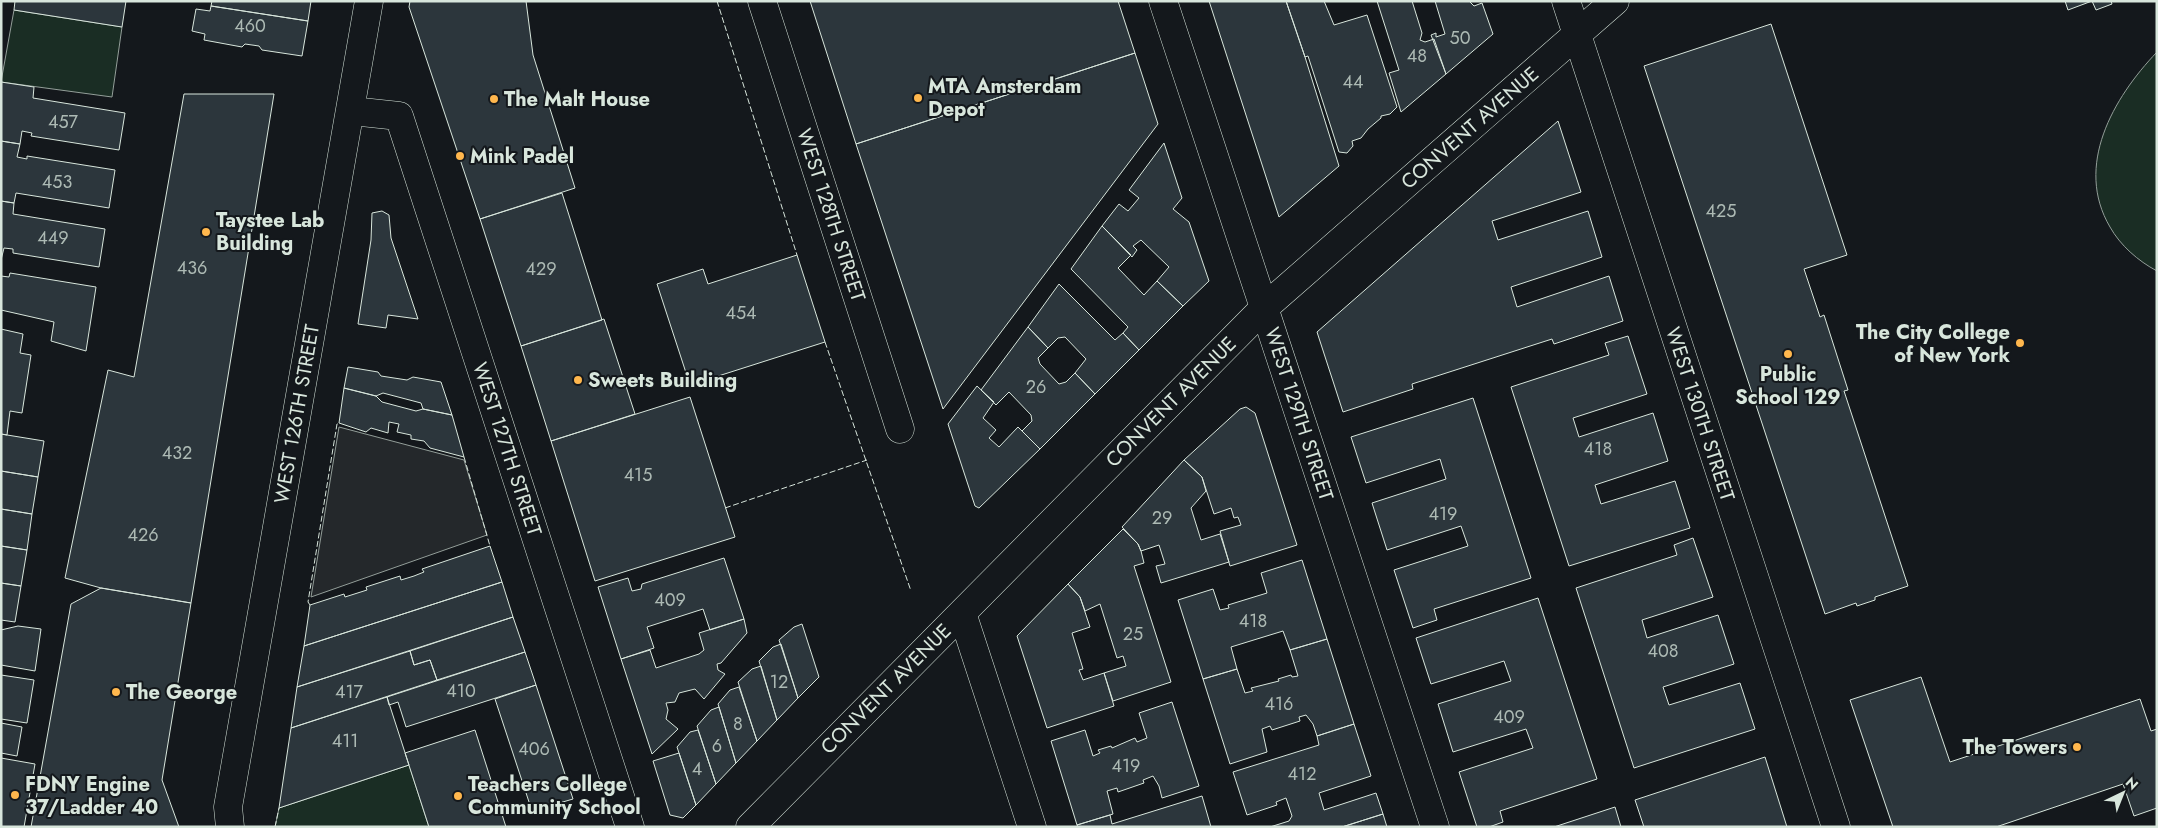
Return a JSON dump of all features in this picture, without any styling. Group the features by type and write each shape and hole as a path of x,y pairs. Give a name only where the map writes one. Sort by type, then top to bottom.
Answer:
{"street":[{"name":"WEST 126TH STREET","path":"230,827 228,807 352,111 369,1"},
{"name":"WEST 128TH STREET","path":"762,1 900,429"},
{"name":"WEST 129TH STREET","path":"1163,1 1434,827"},
{"name":"WEST 130TH STREET","path":"1566,1 1836,827"},
{"name":"CONVENT AVENUE","path":"750,827 1264,308 1615,1"},
{"name":"WEST 127TH STREET","path":"352,111 399,116 630,827"},
{"path":"962,613 1032,827"}],"green space":[{"path":"14,10 122,27 112,97 1,82"},
{"path":"2157,52 2157,271 2130,252 2114,234 2100,204 2096,180 2097,157 2113,112 2126,90"},
{"path":"409,765 429,827 275,827 279,808"}],"shaded area":[{"path":"339,427 464,460 487,535 311,597"}],"building":[{"path":"15,1 126,1 122,27 14,10"},
{"path":"212,1 311,1 308,21 211,6"},
{"name":"The Malt House","path":"410,1 526,1 533,55 575,188 480,219 409,7"},
{"name":"MTA Amsterdam Depot","path":"810,1 1118,1 1135,53 856,144"},
{"path":"1209,1 1286,1 1305,57 1339,166 1279,217"},
{"path":"1286,1 1324,1 1334,25 1367,15 1397,107 1390,114 1381,116 1361,138 1352,141 1353,146 1347,153 1339,152 1308,56 1305,57"},
{"path":"1377,1 1412,1 1422,33 1420,40 1425,42 1434,39 1446,74 1401,112 1389,73 1399,70"},
{"path":"1435,1 1469,1 1474,6 1482,3 1493,34 1446,74 1431,35 1436,33 1436,37 1445,34"},
{"path":"2065,1 2092,1 2068,10"},
{"path":"2092,1 2111,1 2112,4 2096,10"},
{"path":"211,6 308,21 302,56 262,50 259,46 245,44 242,47 204,40 205,34 192,31 196,9 210,11"},
{"name":"Public School 129","path":"1771,24 1847,255 1804,269 1820,317 1824,315 1848,390 1844,391 1908,586 1875,597 1875,600 1857,606 1856,603 1825,614 1644,66"},
{"path":"1135,53 1158,124 943,409 856,144"},
{"path":"1,82 34,87 33,98 125,113 119,150 31,136 32,133 22,131 20,144 1,141"},
{"name":"Taystee Lab Building","path":"184,94 274,94 191,603 101,588 65,578 108,370 134,377"},
{"path":"1558,121 1581,192 1492,221 1498,240 1588,211 1602,257 1511,287 1517,307 1609,276 1623,321 1554,344 1552,339 1412,384 1413,389 1343,412 1317,332"},
{"path":"1,141 20,144 17,157 27,159 27,156 115,170 109,208 16,193 14,203 1,201"},
{"path":"1164,143 1182,198 1173,209 1189,222 1209,281 1183,306 1157,281 1169,267 1141,240 1133,246 1137,250 1132,257 1102,226 1119,204 1128,211 1139,198 1129,190"},
{"path":"562,193 602,320 521,346 480,219"},
{"path":"1,201 14,203 13,214 105,229 99,267 13,253 13,249 4,248 1,260"},
{"path":"382,211 389,215 391,238 418,319 388,315 386,328 358,324 371,240 372,213"},
{"path":"1102,226 1131,255 1118,268 1144,295 1157,281 1183,306 1139,350 1123,333 1128,327 1071,269"},
{"path":"797,255 825,342 690,385 657,284 703,269 708,284"},
{"path":"10,273 96,287 86,351 51,341 54,322 1,310 1,276 9,277"},
{"path":"1059,284 1115,340 1123,333 1139,350 1095,394 1075,373 1086,359 1065,337 1058,338 1048,348 1028,327"},
{"name":"Sweets Building","path":"604,319 635,414 551,441 521,346"},
{"path":"1028,327 1048,348 1038,358 1040,364 1059,384 1066,382 1075,373 1095,394 1040,449 1022,431 1032,421 1031,415 1009,392 996,405 981,390"},
{"path":"1,329 23,334 20,353 31,355 22,413 10,411 7,435 1,434"},
{"path":"1628,336 1647,394 1573,418 1579,437 1653,413 1668,461 1595,485 1601,504 1675,481 1690,528 1569,566 1511,387 1609,355 1605,343"},
{"path":"348,367 378,372 381,376 407,380 413,377 441,382 452,415 423,409 421,403 383,393 376,396 344,388"},
{"path":"977,386 994,402 983,418 996,430 989,438 999,447 1018,427 1040,449 979,508 975,506 948,424"},
{"path":"344,388 376,396 382,402 416,411 423,409 452,415 464,457 430,448 424,441 411,439 411,435 397,432 399,424 389,422 388,433 371,428 366,432 339,423"},
{"path":"690,397 735,537 595,581 551,441"},
{"path":"1473,398 1531,578 1434,609 1437,620 1413,628 1394,570 1468,546 1461,526 1387,550 1372,503 1446,479 1440,459 1366,483 1351,437"},
{"path":"1246,407 1255,413 1297,545 1230,566 1220,531 1241,525 1238,517 1234,518 1231,508 1214,514 1202,477 1184,460 1240,409"},
{"path":"1,434 44,441 38,477 1,471"},
{"path":"1184,460 1202,477 1206,491 1191,508 1201,540 1220,534 1229,562 1161,583 1156,566 1165,564 1159,545 1141,551 1138,544 1122,527"},
{"path":"1,471 38,477 32,514 1,509"},
{"path":"1,509 32,514 27,550 1,546"},
{"path":"1123,529 1138,544 1141,551 1144,563 1134,566 1171,682 1113,701 1104,673 1126,666 1123,656 1117,658 1100,604 1085,611 1080,597 1068,584"},
{"path":"1693,538 1713,597 1642,620 1647,638 1718,615 1734,664 1663,687 1669,705 1740,683 1755,729 1634,768 1576,588 1677,555 1674,545"},
{"path":"1,546 27,550 21,586 1,583"},
{"path":"490,546 502,582 304,646 310,605 344,594 345,597 367,590 366,587 400,576 401,580 414,576 424,572 422,569"},
{"path":"724,558 744,619 710,630 703,609 647,627 654,648 621,659 598,587 628,578 632,591 641,589 642,584"},
{"path":"1302,560 1327,639 1290,650 1283,631 1231,647 1237,669 1203,679 1178,600 1213,589 1220,610 1229,608 1228,605 1267,593 1261,573"},
{"path":"502,582 513,617 297,687 304,646"},
{"path":"1,583 21,586 15,622 1,620"},
{"path":"1068,584 1080,597 1090,627 1072,633 1083,669 1079,670 1083,680 1104,673 1114,706 1047,728 1017,636"},
{"name":"The George","path":"101,588 191,603 162,780 179,827 31,827 71,604"},
{"path":"1538,598 1597,779 1500,811 1503,822 1489,827 1477,827 1459,772 1533,748 1526,729 1453,752 1438,704 1511,681 1504,661 1431,684 1416,638"},
{"path":"513,617 525,652 437,680 430,660 414,665 410,651"},
{"path":"744,619 747,633 721,663 717,664 718,670 725,674 704,699 695,689 679,693 675,702 666,703 668,710 666,719 678,729 652,754 621,659 650,650 656,668 699,654 704,650 699,633"},
{"path":"802,624 819,677 798,698 779,640 794,627"},
{"path":"18,626 41,629 35,671 1,665 1,630"},
{"path":"1327,639 1354,724 1317,736 1313,724 1306,715 1299,717 1300,721 1272,730 1270,726 1262,729 1267,752 1230,764 1203,679 1237,669 1245,693 1253,691 1251,688 1279,681 1278,679 1291,675 1292,677 1298,676 1290,650"},
{"path":"781,644 798,698 777,720 759,661 773,647"},
{"path":"410,651 414,665 430,660 437,680 291,728 297,687"},
{"path":"525,652 536,685 406,727 398,702 389,705 387,697"},
{"path":"761,666 777,720 757,741 738,682 752,669"},
{"path":"1,675 34,680 27,723 1,719"},
{"name":"The Towers","path":"1921,677 1950,762 2140,699 2151,731 2157,729 2157,808 2134,816 2123,784 1996,827 1893,827 1850,700"},
{"path":"536,685 573,799 532,811 495,699"},
{"path":"739,687 757,741 736,763 718,704 730,690"},
{"path":"387,697 409,765 279,808 291,728"},
{"path":"1172,702 1199,786 1162,798 1159,786 1153,776 1143,780 1144,783 1118,792 1117,788 1107,791 1113,814 1077,825 1051,741 1085,730 1093,756 1100,753 1098,750 1111,746 1112,748 1135,738 1137,742 1147,738 1139,713"},
{"path":"719,707 736,763 716,784 697,726 711,710"},
{"path":"1,723 22,727 17,756 1,753"},
{"path":"1354,724 1371,776 1319,793 1324,810 1376,793 1383,814 1342,827 1270,827 1289,821 1292,816 1286,798 1276,802 1277,805 1247,815 1233,772 1319,745 1317,736"},
{"name":"Teachers College Community School","path":"475,730 506,827 429,827 405,753"},
{"path":"698,730 716,784 696,805 677,747 690,732"},
{"path":"679,753 696,805 683,818 670,815 653,761"},
{"path":"1765,757 1787,827 1644,827 1635,800"},
{"name":"FDNY Engine 37/Ladder 40","path":"1,758 35,764 24,827 1,827"},
{"path":"1202,796 1211,827 1078,827 1077,825 1110,815 1112,824"},
{"path":"1615,807 1621,827 1554,827"},
{"path":"1383,814 1387,827 1342,827"}],"fence":[{"path":"717,1 797,255"},
{"path":"825,342 911,591"},
{"path":"310,605 308,602 337,424 339,423"},
{"path":"464,457 490,546"},
{"path":"725,508 867,460"},
{"path":"275,827 279,808"}],"place":[{"name":"MTA Amsterdam Depot","path":"918,98"},
{"name":"The Malt House","path":"494,99"},
{"name":"Mink Padel","path":"460,156"},
{"name":"Taystee Lab Building","path":"206,232"},
{"name":"The City College of New York","path":"2020,343"},
{"name":"Public School 129","path":"1788,354"},
{"name":"Sweets Building","path":"578,380"},
{"name":"The George","path":"116,692"},
{"name":"The Towers","path":"2077,747"},
{"name":"FDNY Engine 37/Ladder 40","path":"15,795"},
{"name":"Teachers College Community School","path":"458,796"}]}
